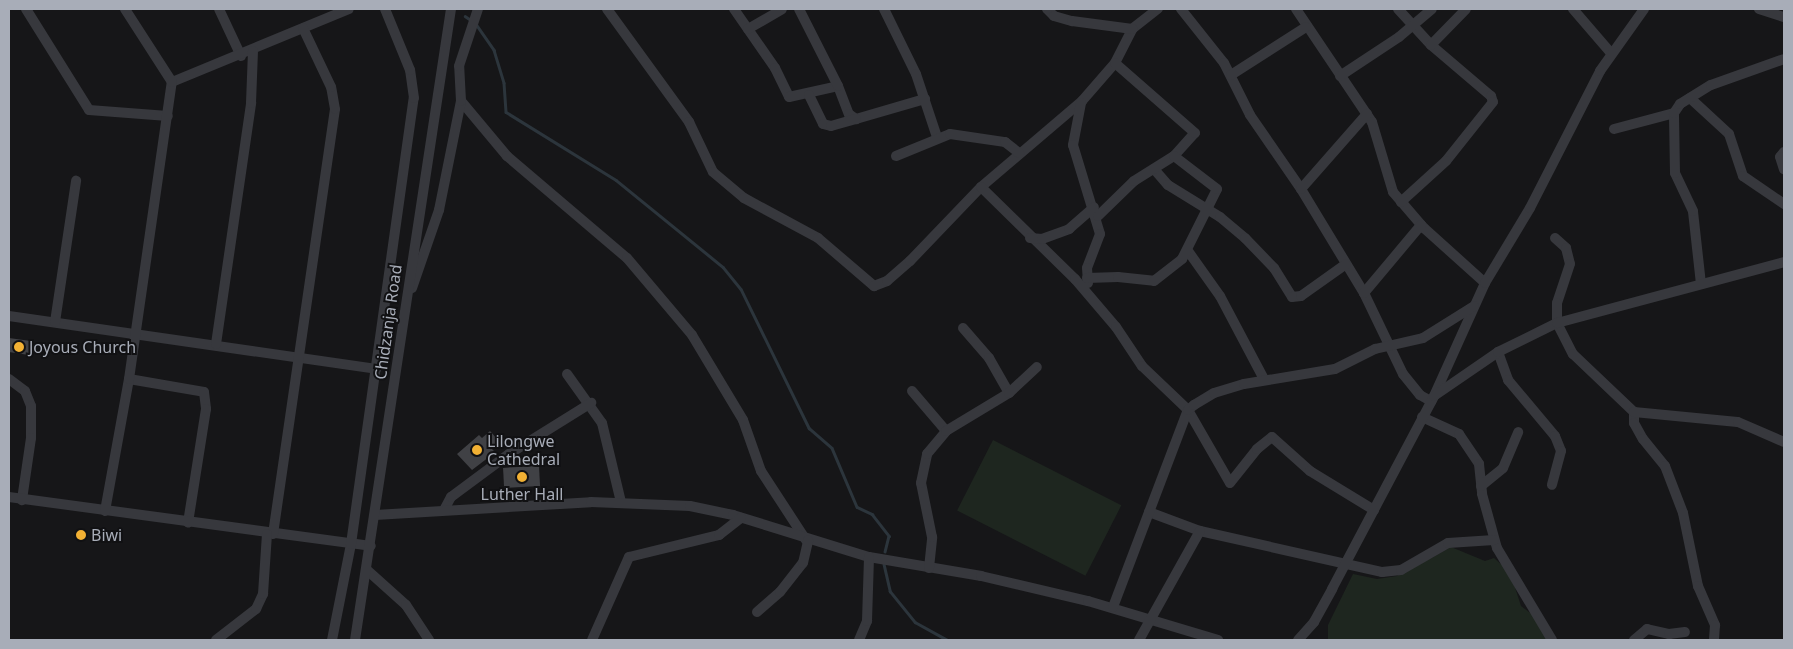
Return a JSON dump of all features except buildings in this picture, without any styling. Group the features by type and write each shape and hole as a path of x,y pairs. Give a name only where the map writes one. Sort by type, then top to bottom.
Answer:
{"street":[{"path":"26,9 90,110 168,116"},
{"path":"104,511 129,379 172,82 125,9"},
{"path":"219,9 241,56"},
{"path":"172,82 241,56 350,9"},
{"path":"332,640 351,544 414,98 410,70 385,9"},
{"name":"Chidzanja Road","path":"355,640 371,546 452,9"},
{"path":"406,305 439,210 461,101 459,66 478,9"},
{"path":"607,9 689,122 713,172 744,198 818,238 869,283 880,285 910,261 981,187 1082,101 1115,63 1132,29 1158,9"},
{"path":"734,9 789,97 809,95 832,85 838,86"},
{"path":"748,29 782,9"},
{"path":"799,9 838,86 849,114 856,119"},
{"path":"884,9 925,99 938,137"},
{"path":"1047,9 1054,16 1072,21 1132,29"},
{"path":"1181,9 1231,75 1250,115 1301,189 1364,293 1388,346 1407,380 1433,398"},
{"path":"1287,9 1298,13 1367,114 1389,186 1421,225 1485,283"},
{"path":"1398,9 1431,45 1491,96 1493,102 1446,161 1401,202"},
{"path":"1340,76 1414,26 1432,9"},
{"path":"1431,45 1466,9"},
{"path":"1573,9 1611,53"},
{"path":"1298,640 1314,622 1374,510 1433,398 1485,283 1530,208 1611,53 1644,9"},
{"path":"1759,9 1784,17"},
{"path":"1231,75 1306,27"},
{"path":"216,640 256,609 263,594 270,534 335,102 303,28"},
{"path":"216,344 251,103 253,51"},
{"path":"1614,130 1674,112 1690,98 1711,85 1784,59"},
{"path":"1030,237 1042,239 1069,229 1096,212 1174,156 1194,131 1115,63"},
{"path":"809,95 823,124 831,126 925,99"},
{"path":"1690,98 1729,134 1743,176 1784,204"},
{"path":"461,101 507,156 627,258 692,335 743,420 761,471 807,541 804,563 780,592 757,612"},
{"path":"1082,101 1073,145 1096,212 1100,234 1090,258 1087,278 1089,294"},
{"path":"1674,112 1675,173 1693,211 1701,284"},
{"path":"1301,189 1367,114"},
{"path":"896,156 938,137 960,134 1010,144 1019,153"},
{"path":"1784,152 1780,162 1784,168"},
{"path":"1087,278 1154,281 1175,268 1188,251 1217,192 1216,185 1174,156"},
{"path":"1154,169 1168,185 1208,210 1246,238 1294,298 1346,264"},
{"path":"55,322 76,181"},
{"path":"981,187 1089,294 1142,366 1188,410 1230,483 1257,449 1272,438 1310,472 1374,510"},
{"path":"1364,293 1421,225"},
{"path":"1555,238 1566,248 1570,264 1557,303 1557,323 1573,354 1634,412 1639,432 1660,457 1673,484 1698,586 1715,625 1714,640"},
{"path":"1188,251 1220,296 1264,379"},
{"path":"1433,398 1498,352 1557,323 1784,262"},
{"path":"1113,607 1188,410 1214,393 1264,379 1335,369 1366,352 1423,338 1474,306"},
{"path":"9,316 135,332 376,370"},
{"path":"963,328 989,358 1009,393"},
{"path":"1498,352 1508,380 1555,436 1561,451 1552,484"},
{"path":"928,568 932,537 921,473 927,454 946,431 1009,393 1037,367"},
{"path":"567,374 591,403 607,437 621,502"},
{"path":"9,379 24,391 31,406 31,438 22,500"},
{"path":"129,379 204,392 206,409 188,523"},
{"path":"912,391 946,431"},
{"path":"444,510 452,497 509,454 591,403"},
{"path":"1634,412 1738,422 1784,442"},
{"path":"1422,417 1459,434 1478,464 1480,486 1494,540 1552,640"},
{"path":"1480,486 1503,468 1518,432"},
{"path":"9,497 188,523 371,546"},
{"path":"375,516 444,510 621,502 690,506 741,518 807,541 869,558 981,576 1113,607 1151,622 1218,640"},
{"path":"1149,512 1200,531 1243,538 1344,566 1382,572 1401,570 1440,545 1494,540"},
{"path":"592,640 628,557 719,535 741,518"},
{"path":"1140,640 1200,531"},
{"path":"859,640 866,621 869,558"},
{"path":"367,570 406,605 430,640"},
{"path":"1634,640 1647,629 1669,634 1685,632"}],"shaded area":[{"path":"993,440 1121,505 1085,576 957,510"},
{"path":"1451,547 1485,561 1494,558 1510,572 1521,606 1537,618 1550,640 1328,640 1328,625 1353,574 1377,579 1397,576 1420,560 1430,559"}],"waterway":[{"path":"465,16 471,20"},
{"path":"476,24 494,50 504,83 506,112 616,180 723,267 741,289 809,428 832,448 857,507 872,514 889,536 885,552"},
{"path":"884,564 890,591 915,622 947,640"}],"place":[{"name":"Joyous Church","path":"19,347"},
{"name":"Lilongwe Cathedral","path":"477,450"},
{"name":"Luther Hall","path":"522,477"},
{"name":"Biwi","path":"81,535"}]}
